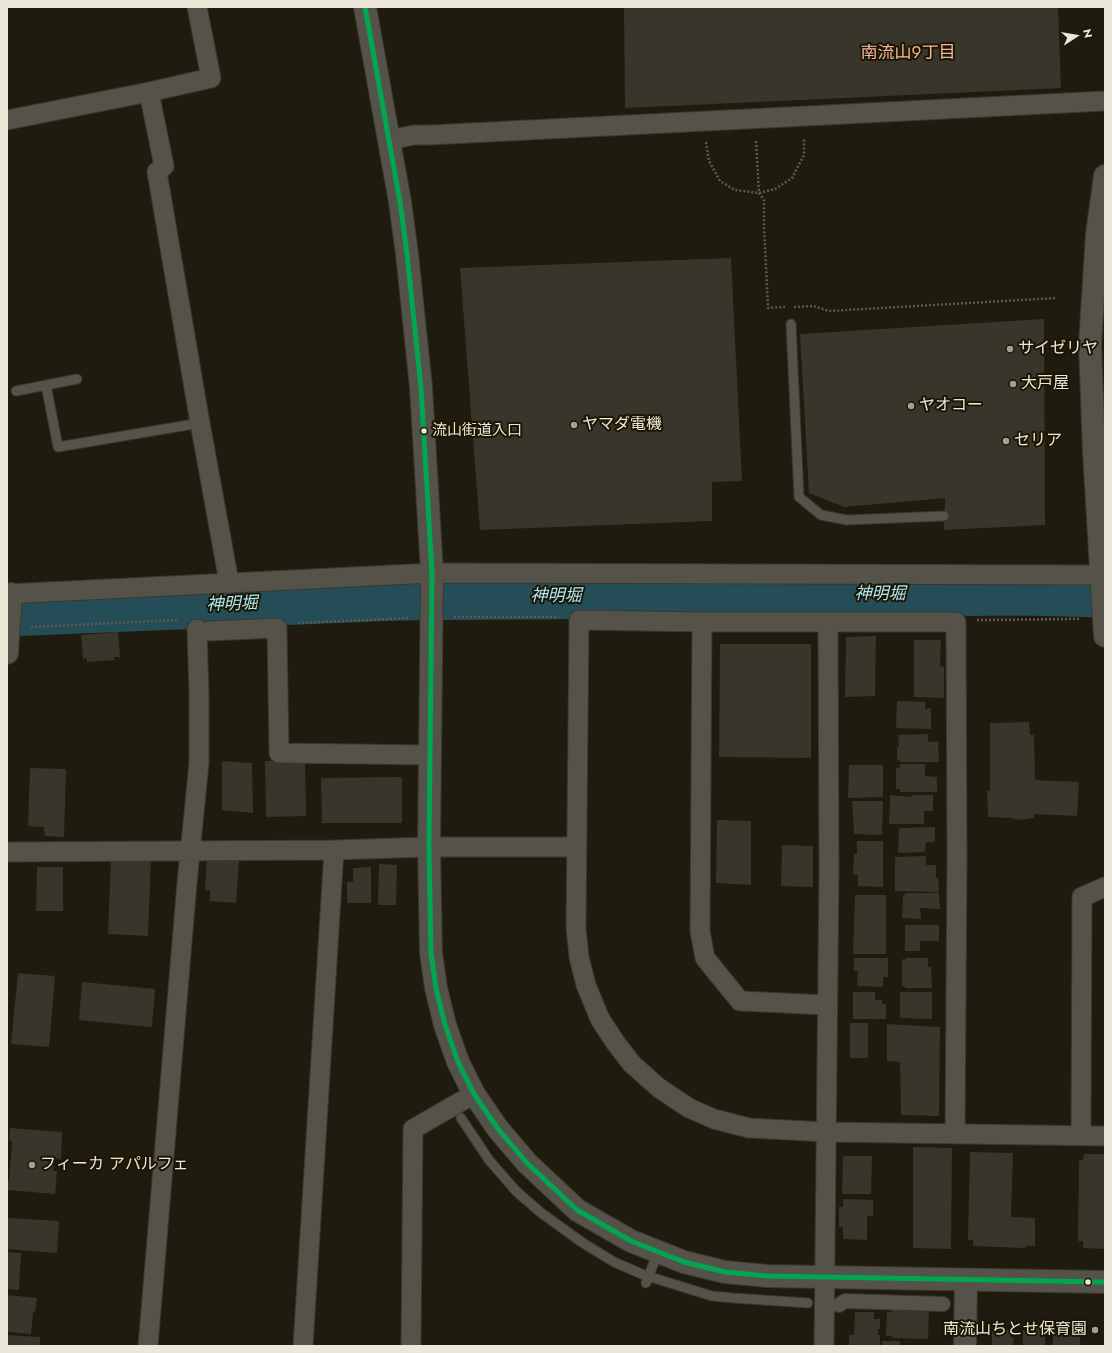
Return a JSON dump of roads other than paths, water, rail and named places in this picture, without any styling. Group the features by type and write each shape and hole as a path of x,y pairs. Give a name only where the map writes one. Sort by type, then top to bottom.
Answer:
{"street":[{"path":"7,120 149,92 211,78 197,7"},
{"path":"365,7 408,254 420,380 433,615 429,847 431,953 436,988 445,1025 458,1062 474,1094 498,1129 527,1163 577,1210 632,1242 684,1262 725,1272 767,1276 1105,1282"},
{"path":"149,92 164,166 157,172 229,582"},
{"path":"389,140 429,135 1105,102"},
{"path":"1105,176 1097,234 1097,344 1094,452 1103,579 1105,636"},
{"path":"8,644 9,597 229,582 432,580 1103,579"},
{"path":"955,1134 957,866 956,622 702,622 579,620 576,928 586,985 600,1019 632,1064 659,1088 689,1108 714,1119 749,1128 826,1132 1081,1136 1105,1136"},
{"path":"702,622 700,931 705,958 740,1001 827,1005"},
{"path":"824,1346 829,871 828,622"},
{"path":"148,1346 190,851 199,763 199,694 203,630 277,628 279,753 431,755"},
{"path":"7,852 334,850 429,847 577,847"},
{"path":"303,1346 334,850"},
{"path":"1081,1136 1082,897 1105,887"},
{"path":"411,1346 413,1129 474,1094"},
{"path":"965,1346 966,1280"},
{"path":"839,1305 845,1301 943,1304"}],"lane":[{"path":"791,324 799,497 820,515 847,520 944,516"},
{"path":"16,391 77,379"},
{"path":"46,385 58,447 200,423"},
{"path":"461,1118 489,1160 516,1191 540,1212 583,1244 647,1280 712,1296 808,1303"},
{"path":"647,1280 658,1252"}],"waterway":[{"name":"神明堀","path":"7,615 397,599 1023,594 1105,596"}],"place":[{"name":"サイゼリヤ","path":"1010,349"},
{"name":"大戸屋","path":"1013,384"},
{"name":"ヤオコー","path":"911,406"},
{"name":"ヤマダ電機","path":"574,425"},
{"name":"流山街道入口","path":"424,431"},
{"name":"セリア","path":"1006,441"},
{"name":"フィーカ アパルフェ","path":"32,1165"},
{"name":"南流山ちとせ保育園","path":"1095,1330"}],"district":[{"name":"南流山9丁目","path":"908,54"}]}
